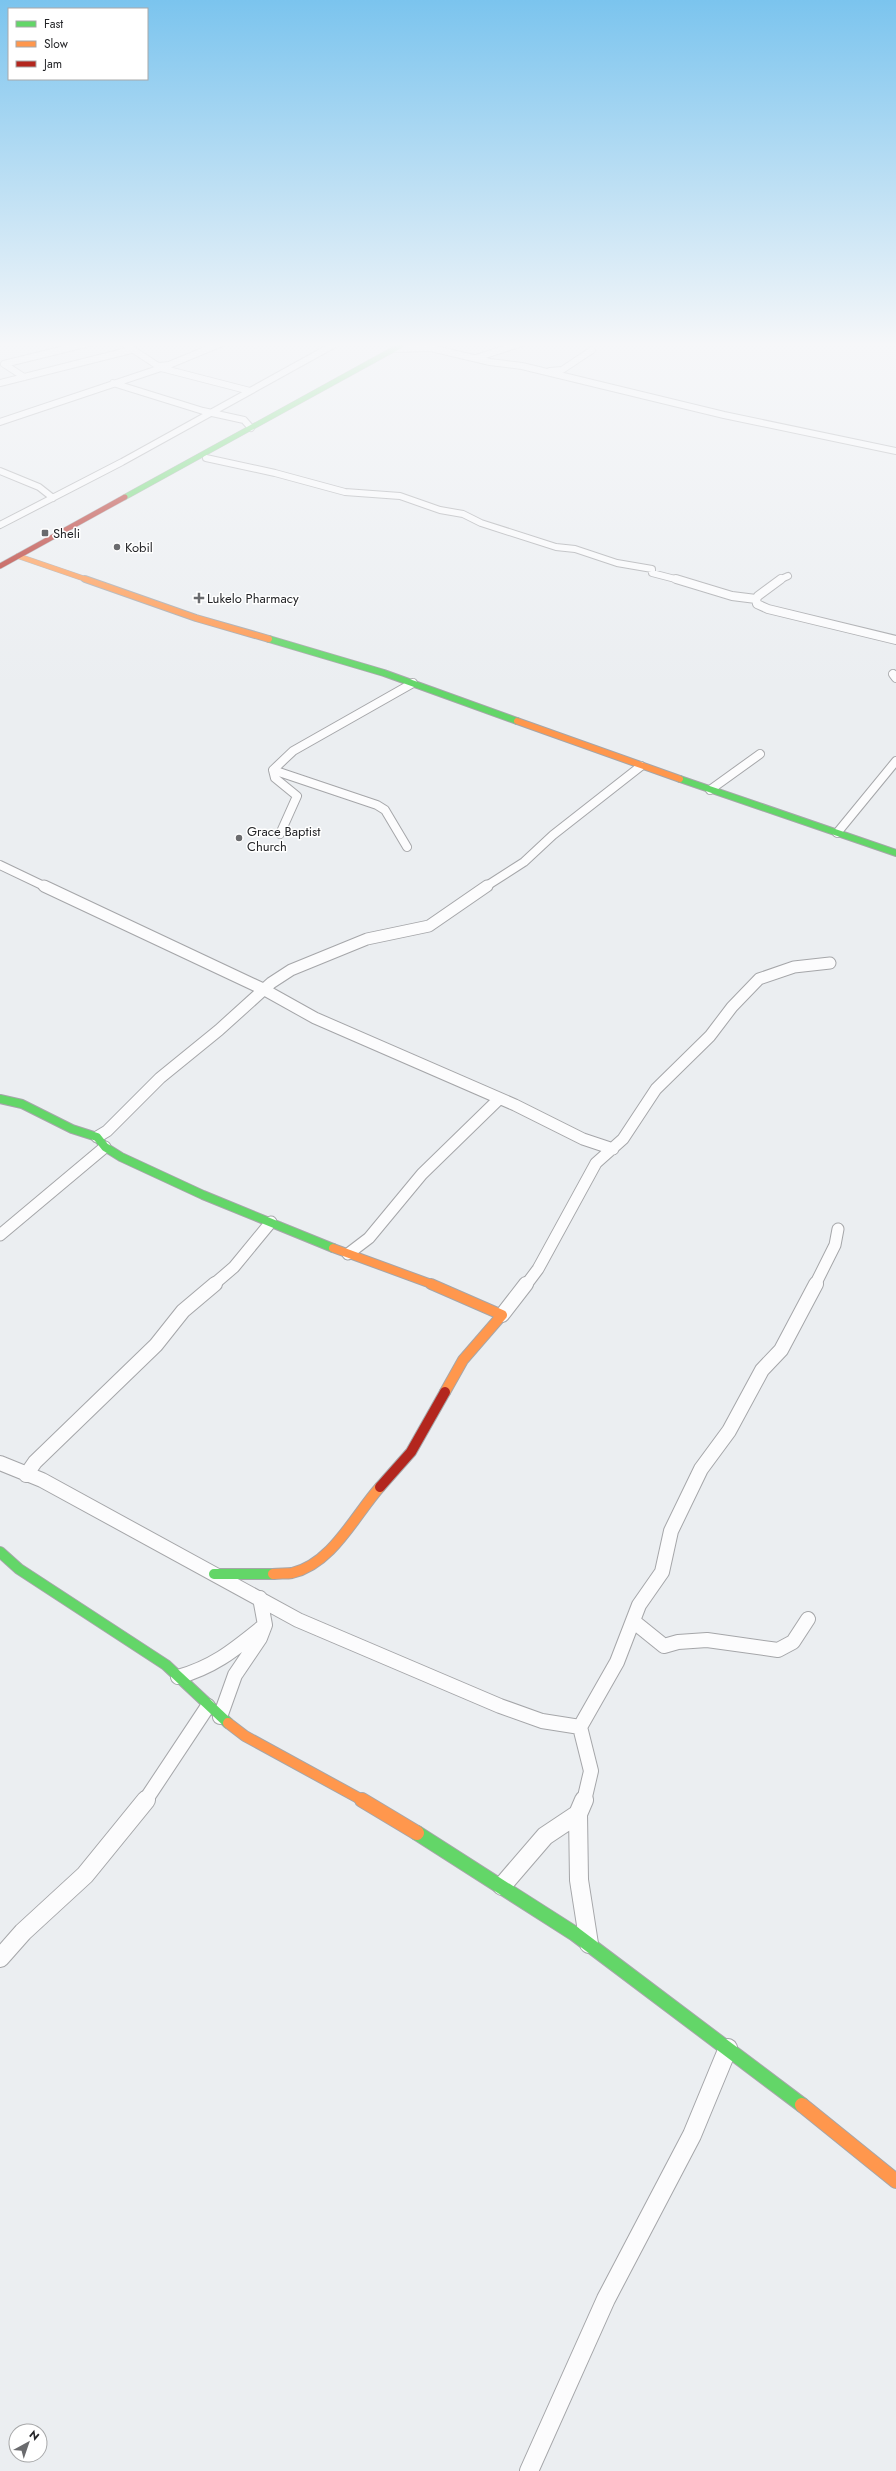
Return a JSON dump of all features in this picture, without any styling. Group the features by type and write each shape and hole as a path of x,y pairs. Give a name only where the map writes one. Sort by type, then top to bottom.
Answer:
{"main road":[{"path":"0,566 195,458"},
{"path":"18,556 189,616 413,683 641,766 896,853"},
{"path":"0,1099 22,1104 72,1128 96,1137 105,1147 203,1195 348,1254 416,1277 502,1314 463,1360 411,1452 364,1504 331,1548 314,1562 295,1572 263,1575 214,1574"},
{"path":"0,1552 19,1569 166,1665 220,1717 245,1736 387,1814 575,1934 590,1947 632,1976 728,2048 896,2181"}],"street":[{"path":"0,525 127,458"},
{"path":"207,458 275,473 345,492 400,496 440,510 463,514 480,523 556,547 584,551 617,563 652,569 652,573 681,579 745,599 756,599 782,577 788,576"},
{"path":"0,471 39,487 53,498"},
{"path":"756,599 757,604 768,609 896,640"},
{"path":"273,770 293,751 413,683"},
{"path":"710,790 760,754"},
{"path":"837,833 896,761"},
{"path":"96,1137 107,1131 160,1078 219,1030 263,990 291,970 346,946 367,939 416,930 429,926 449,910 524,862 553,835 641,766"},
{"path":"273,770 275,778 297,796 280,834"},
{"path":"273,770 377,805 385,810 407,848"},
{"path":"0,865 263,990 315,1018 499,1099 514,1104 583,1139 614,1149"},
{"path":"502,1314 538,1269 596,1163 614,1149 632,1128 656,1089 710,1036 732,1007 759,979 794,967 830,964"},
{"path":"348,1254 369,1238 422,1174 499,1099"},
{"path":"0,1235 66,1177 105,1147"},
{"path":"26,1475 35,1462 156,1345 183,1311 234,1267 271,1222"},
{"path":"590,1947 588,1924 580,1889 578,1814 592,1782 592,1765 580,1728 618,1662 633,1621 644,1597 662,1572 671,1531 701,1469 729,1431 762,1370 781,1350 835,1245 838,1229"},
{"path":"0,1463 26,1475 42,1480 298,1620 500,1706 542,1721 580,1728"},
{"path":"220,1717 235,1675 260,1638 265,1625 260,1598"},
{"path":"633,1621 664,1646 682,1641 703,1640 778,1650 788,1648 794,1642 808,1619"},
{"path":"178,1677 202,1670 221,1658 265,1625"},
{"path":"0,1958 23,1932 85,1875 140,1810 171,1765 208,1706"},
{"path":"502,1886 524,1856 546,1834 565,1819 578,1814"},
{"path":"529,2471 606,2299 692,2135 728,2048"}],"traffic: fast":[{"path":"125,497 195,458"},
{"path":"269,639 384,673 517,721"},
{"path":"680,779 896,853"},
{"path":"0,1099 22,1104 72,1129 97,1137 105,1147 121,1157 203,1195 333,1248"},
{"path":"0,1552 19,1569 166,1665 228,1723"},
{"path":"214,1574 273,1574"},
{"path":"417,1833 575,1934 802,2105"}],"traffic: slow":[{"path":"18,556 196,618 269,639"},
{"path":"517,721 680,779"},
{"path":"333,1248 416,1277 502,1315 463,1360 445,1392"},
{"path":"273,1574 294,1572 307,1567 319,1558 342,1536 380,1487"},
{"path":"228,1723 245,1736 387,1814 417,1833"},
{"path":"802,2105 896,2181"}],"traffic: jam":[{"path":"0,566 125,497"},
{"path":"380,1487 411,1452 445,1392"}],"place":[{"name":"Sheli","path":"45,533"},
{"name":"Kobil","path":"117,547"},
{"name":"Lukelo Pharmacy","path":"199,598"},
{"name":"Grace Baptist Church","path":"239,838"}]}
